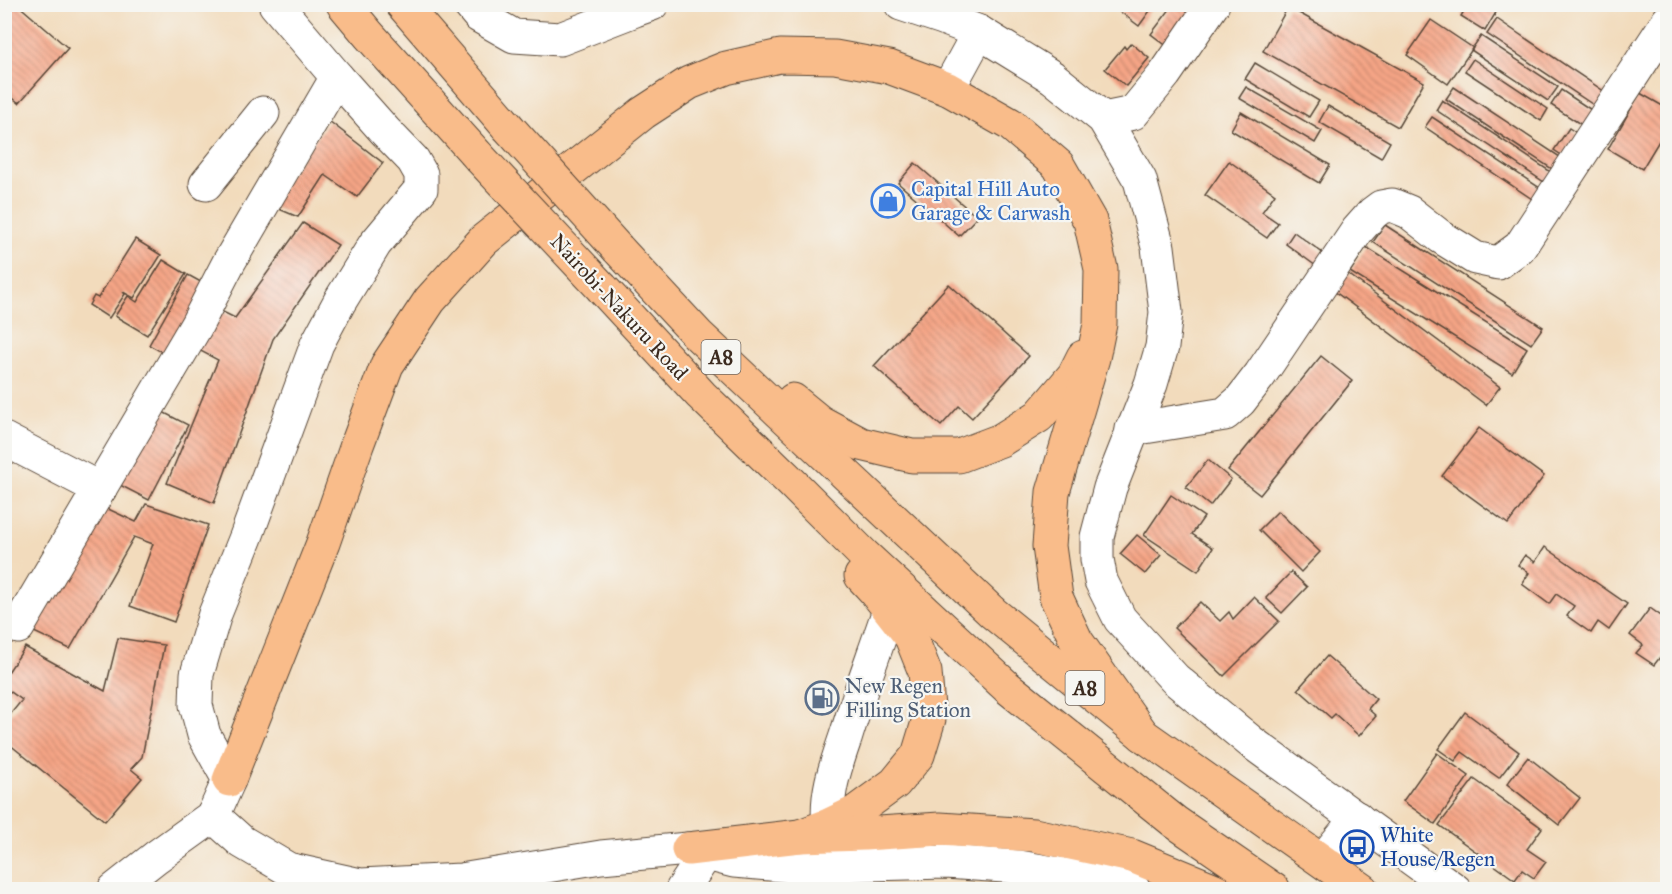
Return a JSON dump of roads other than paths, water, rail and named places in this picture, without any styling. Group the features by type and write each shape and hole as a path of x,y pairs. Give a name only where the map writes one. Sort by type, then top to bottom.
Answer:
{"highway":[{"name":"Nairobi-Nakuru Road","path":"343,4 479,157 701,395 863,554 1007,687 1176,822 1274,890"},
{"name":"Nairobi-Nakuru Road","path":"402,4 507,126 698,336 993,613 1143,735"},
{"path":"229,780 323,543 387,365 430,300 484,240 643,112 689,83 726,68 780,56 835,57 889,67 948,89 1010,124 1058,165 1090,221 1101,269 1100,324 1093,358 1053,492 1049,546 1056,597 1076,640 1143,735"},
{"path":"698,336 759,373 820,422 861,444 912,456 959,456 1001,441 1039,416 1074,375 1100,324"},
{"path":"701,395 778,489 874,590 910,637 925,672 928,719 918,756 894,783 801,854"},
{"name":"A8","path":"1143,735 1363,890"},
{"path":"697,851 801,854 940,829 1034,835 1132,856 1215,890"}],"street":[{"path":"114,890 213,816 229,780 204,735 196,705 197,674 215,614 246,537 316,344 375,244 421,189 421,174 413,160 337,77 275,4"},
{"path":"469,4 479,16 514,36 560,39 652,4"},
{"path":"901,4 979,32 1052,77 1104,118 1140,180 1158,247 1166,312 1162,347 1151,384 1110,488 1097,537 1097,559 1101,581 1120,619 1176,679 1251,742 1455,890"},
{"path":"1104,118 1133,112 1166,74 1213,4"},
{"path":"1132,429 1225,414 1240,401 1357,231 1381,207 1392,205 1409,212 1441,237 1475,258 1498,263 1520,247 1668,21"},
{"path":"948,89 979,32"},
{"path":"18,627 196,326 229,262 337,77"},
{"path":"206,184 263,112"},
{"path":"238,143 284,169"},
{"path":"4,439 100,489"},
{"path":"890,610 832,778 827,812 801,854 1019,867 1098,885 1134,890"},
{"path":"213,816 242,842 288,869 361,885 461,880 601,857 697,851 682,890"},
{"path":"1323,860 1357,818"}],"place":[{"name":"Capital Hill Auto Garage & Carwash","path":"888,201"},
{"name":"New Regen Filling Station","path":"822,698"},
{"name":"White House/Regen","path":"1357,847"}]}
